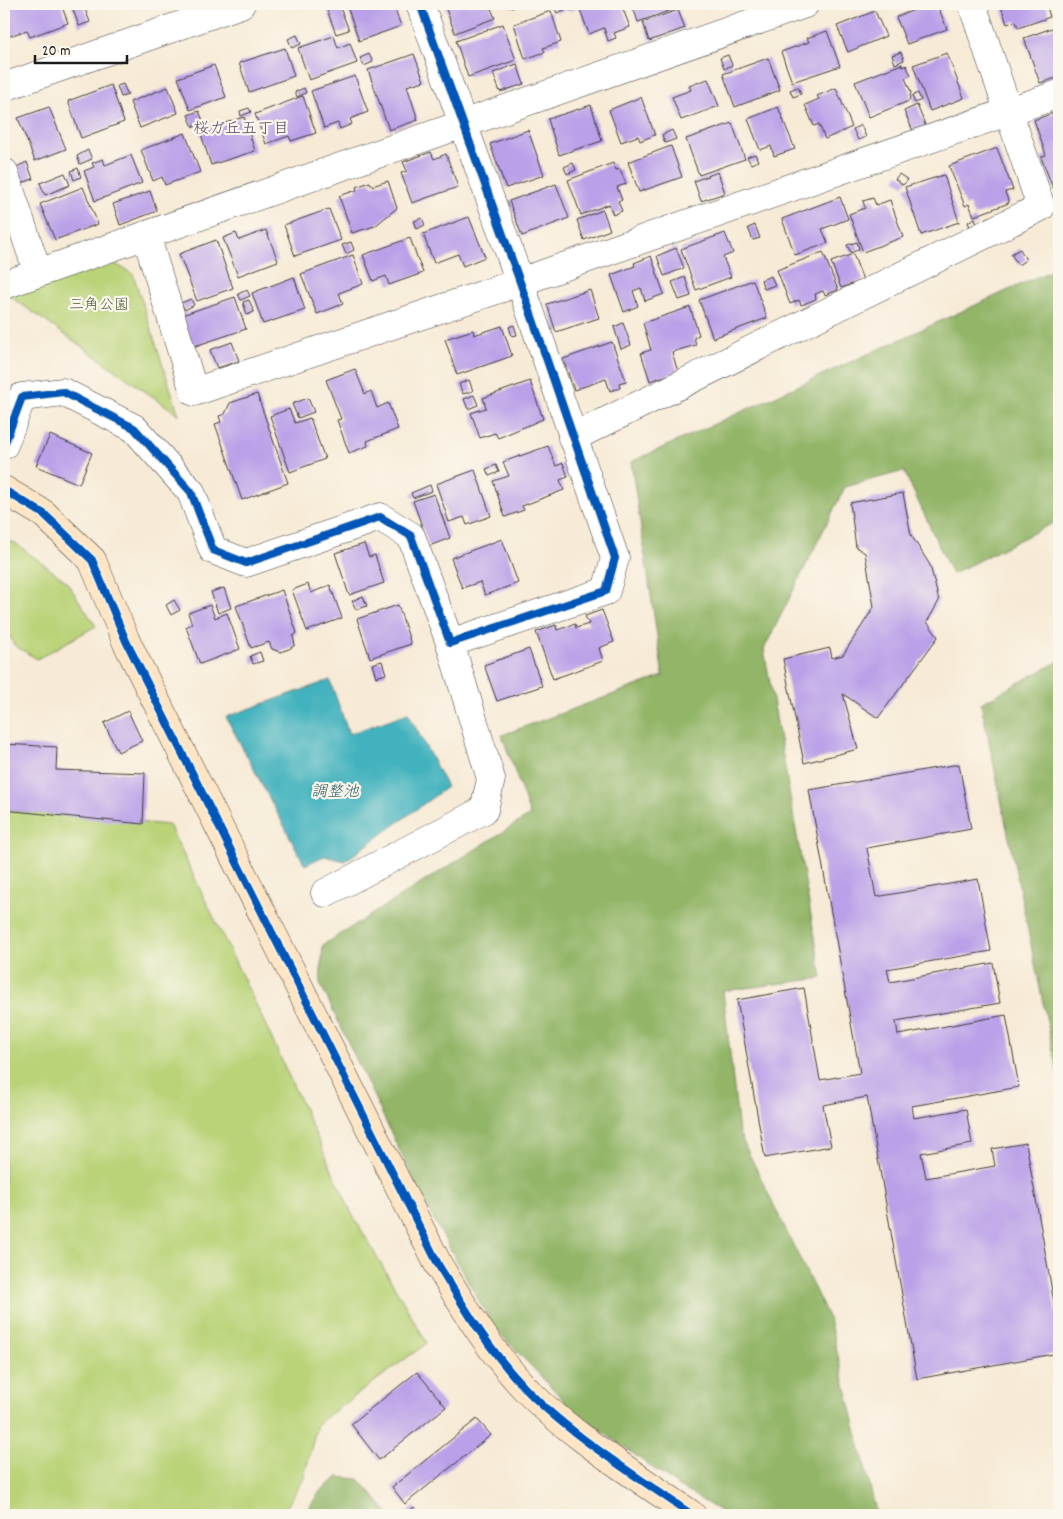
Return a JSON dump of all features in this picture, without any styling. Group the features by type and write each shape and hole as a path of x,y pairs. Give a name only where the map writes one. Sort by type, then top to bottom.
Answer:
{"street":[{"path":"4,87 241,4"},
{"path":"420,4 520,282 572,438 615,558 606,591 450,643"},
{"path":"4,285 805,4"},
{"path":"572,438 1041,206 972,4"},
{"path":"146,236 194,392 520,282 1059,94"},
{"path":"4,172 38,273"},
{"path":"4,445 22,398 63,392 134,428 192,492 213,550 246,563 380,517 411,536 450,643 491,779 484,810 325,893"},
{"path":"4,490 44,514 92,560 134,659 439,1266 477,1330 522,1384 577,1433 692,1515"}],"green space":[{"name":"三角公園","path":"105,258 133,274 179,415 7,294"},
{"path":"1059,267 1059,520 952,574 904,471 845,487 764,649 822,978 723,991 739,1133 829,1319 877,1515 727,1515 678,1486 575,1412 492,1325 421,1196 320,983 323,945 530,815 502,735 663,676 631,462"},
{"path":"4,540 15,543 66,581 96,626 37,659 14,645 4,623"},
{"path":"1059,661 1059,1080 981,703"},
{"path":"4,810 169,825 259,1011 352,1214 427,1343 317,1424 304,1478 282,1515 4,1515"},
{"path":"339,1477 359,1479 390,1515 304,1515 321,1490"}],"water":[{"name":"調整池","path":"330,680 349,734 408,713 447,787 345,861 324,856 305,865 226,717"}],"building":[{"path":"4,4 61,4 68,23 30,37 27,30 4,38"},
{"path":"71,4 83,4 90,22 79,26"},
{"path":"361,4 393,4 401,26 359,41 348,9"},
{"path":"444,4 489,4 495,18 455,33"},
{"path":"509,4 523,4 511,8"},
{"path":"553,4 565,4 567,9 557,13"},
{"path":"568,4 575,4 577,8 570,11"},
{"path":"578,4 621,4 630,27 614,33 616,38 608,41 604,28 589,34"},
{"path":"632,4 682,4 683,6 638,22"},
{"path":"930,4 937,4 947,29 907,44 896,17"},
{"path":"1009,4 1046,4 1050,17 1018,28 1016,21 1007,24 1001,6"},
{"path":"339,5 349,30 336,34 327,10"},
{"path":"678,10 685,28 649,41 643,22"},
{"path":"551,11 561,42 543,48 545,52 525,59 514,24"},
{"path":"875,11 886,36 848,52 837,26"},
{"path":"503,24 516,60 468,77 456,41"},
{"path":"1055,27 1059,41 1059,77 1040,83 1024,38"},
{"path":"827,31 840,66 792,82 781,52 809,42 807,38"},
{"path":"297,35 301,44 292,48 288,39"},
{"path":"334,36 338,48 350,43 357,63 309,80 298,48"},
{"path":"285,48 294,76 249,92 239,63"},
{"path":"901,52 904,60 895,64 892,55"},
{"path":"947,53 964,98 930,111 913,65"},
{"path":"369,54 373,62 364,66 360,58"},
{"path":"414,54 424,81 407,86 418,120 389,130 368,70"},
{"path":"728,55 732,65 724,69 720,58"},
{"path":"768,58 780,90 735,107 723,74"},
{"path":"517,64 524,84 500,92 493,73"},
{"path":"902,64 903,67 906,65 911,75 905,78 911,92 909,101 869,117 855,82"},
{"path":"214,65 226,97 190,110 178,78"},
{"path":"355,76 368,112 350,119 352,124 340,129 338,123 324,128 311,91"},
{"path":"708,79 719,106 681,120 672,97 691,90 689,86"},
{"path":"123,84 128,95 121,97 117,86"},
{"path":"111,85 124,122 81,138 68,101"},
{"path":"168,87 178,113 140,128 130,102"},
{"path":"798,87 801,94 793,97 790,90"},
{"path":"304,88 306,93 297,97 295,92"},
{"path":"836,88 852,127 825,139 819,124 814,126 805,105 819,99 817,96"},
{"path":"918,93 921,100 915,103 912,96"},
{"path":"303,96 316,133 291,141 289,136 266,144 255,114"},
{"path":"641,97 655,135 640,141 638,136 621,142 609,110"},
{"path":"591,105 602,141 559,155 548,119"},
{"path":"917,105 926,127 913,131 904,111"},
{"path":"49,107 66,149 35,161 18,118"},
{"path":"778,107 795,149 774,156 771,146 760,150 748,119"},
{"path":"249,108 251,112 241,116 240,111"},
{"path":"199,111 204,123 193,127 188,115"},
{"path":"1059,111 1059,185 1053,188 1041,157 1046,155 1034,120"},
{"path":"244,117 255,151 211,165 200,131"},
{"path":"732,123 745,159 699,175 686,139"},
{"path":"861,125 866,137 858,140 853,129"},
{"path":"528,130 544,175 506,188 490,144"},
{"path":"672,130 676,139 665,143 662,135"},
{"path":"185,133 200,172 165,185 162,177 153,181 141,150"},
{"path":"671,146 682,177 639,192 628,162"},
{"path":"997,148 1013,190 1005,192 1009,203 974,216 969,204 965,206 949,166"},
{"path":"88,150 92,159 80,164 77,156"},
{"path":"431,152 434,159 446,154 458,187 412,203 401,173 407,171 403,162"},
{"path":"755,154 758,161 751,164 747,157"},
{"path":"131,155 142,183 95,201 84,171 94,167 92,163 103,159 105,165"},
{"path":"27,162 33,179 22,183 16,167"},
{"path":"573,163 576,170 567,174 564,167"},
{"path":"613,163 616,170 620,169 626,184 617,187 622,200 618,201 622,211 613,215 609,204 581,215 568,180"},
{"path":"78,168 81,177 74,180 71,171"},
{"path":"718,172 725,193 701,201 694,181"},
{"path":"65,173 70,185 45,195 40,183"},
{"path":"899,174 908,180 903,185 895,179"},
{"path":"944,175 959,222 921,235 905,187"},
{"path":"388,181 397,208 375,226 352,233 339,196 357,190 356,187 370,182 372,186"},
{"path":"556,184 569,218 522,236 509,201"},
{"path":"83,187 98,224 55,240 40,204"},
{"path":"150,191 157,211 120,225 113,204"},
{"path":"1059,193 1059,207 1054,195"},
{"path":"840,197 848,219 822,229 828,243 795,255 782,219"},
{"path":"873,198 876,205 890,200 903,237 863,252 849,214 865,208 863,201"},
{"path":"329,209 341,240 295,256 284,225"},
{"path":"603,210 610,230 584,240 577,220"},
{"path":"469,217 485,257 463,266 458,254 434,263 423,234"},
{"path":"422,218 425,225 417,229 414,221"},
{"path":"975,218 977,224 970,227 968,222"},
{"path":"755,225 760,238 753,240 748,228"},
{"path":"266,230 278,261 238,276 223,238 236,233 239,240"},
{"path":"725,233 733,253 723,257 731,277 696,290 681,249"},
{"path":"410,238 423,273 389,285 386,276 373,281 363,255"},
{"path":"216,240 233,288 197,301 179,254"},
{"path":"351,242 354,250 346,254 342,245"},
{"path":"857,242 859,249 851,253 847,245"},
{"path":"676,248 684,268 664,276 657,256"},
{"path":"1020,249 1026,260 1018,265 1011,254"},
{"path":"823,252 838,290 825,295 823,291 815,294 816,299 801,305 799,300 790,304 777,270"},
{"path":"853,254 863,280 841,288 831,262"},
{"path":"353,255 363,284 339,293 343,304 317,314 301,274"},
{"path":"651,256 664,294 645,301 641,288 633,291 638,306 624,312 611,275 635,266 634,263"},
{"path":"771,276 775,285 764,289 761,280"},
{"path":"294,277 305,310 263,324 252,293"},
{"path":"685,277 691,296 679,300 672,282"},
{"path":"753,280 767,318 713,338 699,300"},
{"path":"247,290 250,296 241,300 238,294"},
{"path":"590,290 599,318 556,332 547,304"},
{"path":"235,297 246,329 192,347 182,315"},
{"path":"191,299 194,305 185,310 181,303"},
{"path":"249,300 254,312 247,315 243,302"},
{"path":"690,307 699,335 694,337 696,345 672,352 678,372 650,381 641,353 651,350 643,323"},
{"path":"623,323 631,345 621,349 614,327"},
{"path":"514,325 517,335 512,336 509,327"},
{"path":"502,326 512,356 457,375 445,339 473,330 474,335"},
{"path":"232,342 239,361 217,368 210,350"},
{"path":"612,342 626,381 619,383 620,388 610,391 606,379 574,390 563,359"},
{"path":"355,369 365,394 371,391 377,408 388,403 398,429 367,441 368,446 349,453 337,420 341,419 326,380"},
{"path":"469,380 473,391 463,394 459,384"},
{"path":"530,381 543,419 498,438 495,433 480,438 471,413 486,408 483,398"},
{"path":"257,394 288,483 242,500 215,424 221,422 219,416 225,414 230,403"},
{"path":"474,395 478,405 468,409 464,399"},
{"path":"308,398 314,412 298,418 292,404"},
{"path":"289,409 295,423 310,418 325,459 290,472 270,416"},
{"path":"50,435 92,453 79,484 36,466"},
{"path":"548,446 556,466 563,463 568,477 560,480 564,490 522,506 524,510 505,517 493,481 509,476 503,462"},
{"path":"496,465 499,472 489,476 486,469"},
{"path":"475,470 491,516 467,525 464,517 449,522 436,484"},
{"path":"430,485 432,491 413,498 411,493"},
{"path":"903,493 911,535 930,565 939,601 927,622 938,637 878,718 843,694 858,749 804,763 783,659 830,648 832,658 843,655 874,607 865,553 856,547 850,503"},
{"path":"434,494 450,538 429,546 413,501"},
{"path":"502,539 518,583 485,595 480,582 462,588 451,558"},
{"path":"364,544 369,557 375,555 384,583 349,595 335,553"},
{"path":"308,584 311,593 330,585 342,618 307,631 292,590"},
{"path":"224,588 231,608 218,613 211,592"},
{"path":"282,590 297,633 293,636 295,645 280,652 272,649 269,642 251,648 236,606"},
{"path":"363,596 367,606 356,610 352,601"},
{"path":"174,600 180,610 171,615 166,605"},
{"path":"210,605 215,618 227,613 240,649 200,664 186,627 192,624 188,613"},
{"path":"398,605 411,644 370,658 357,619"},
{"path":"602,610 614,642 599,648 603,661 553,679 536,632 556,625 557,630 575,624 576,628 589,624 585,616"},
{"path":"529,649 542,686 497,701 484,665"},
{"path":"260,652 263,661 253,664 250,656"},
{"path":"382,661 386,674 376,677 372,664"},
{"path":"128,711 142,741 118,752 104,723"},
{"path":"4,744 57,747 56,770 145,773 143,824 4,810"},
{"path":"959,764 971,829 867,848 876,897 978,879 991,951 887,969 890,982 993,963 1000,1003 896,1021 898,1035 1006,1015 1019,1087 912,1106 914,1118 966,1109 972,1144 921,1153 926,1178 995,1166 992,1149 1026,1143 1059,1331 1059,1353 917,1379 867,1097 823,1105 831,1146 765,1158 737,1000 804,988 820,1080 860,1073 809,790"},
{"path":"417,1372 446,1407 379,1460 351,1424"},
{"path":"477,1419 491,1435 405,1504 392,1487"},
{"path":"414,1507 420,1515 404,1515"}],"cycle path":[{"path":"4,445 22,397 63,392 134,428 191,492 213,550 246,563 380,517 411,536 450,643 606,591 615,558 520,282 420,4"},
{"path":"4,490 44,514 92,560 126,641 439,1266 477,1327 521,1384 559,1420 580,1437 692,1515"}],"district":[{"name":"桜ガ丘五丁目","path":"241,129"}]}
